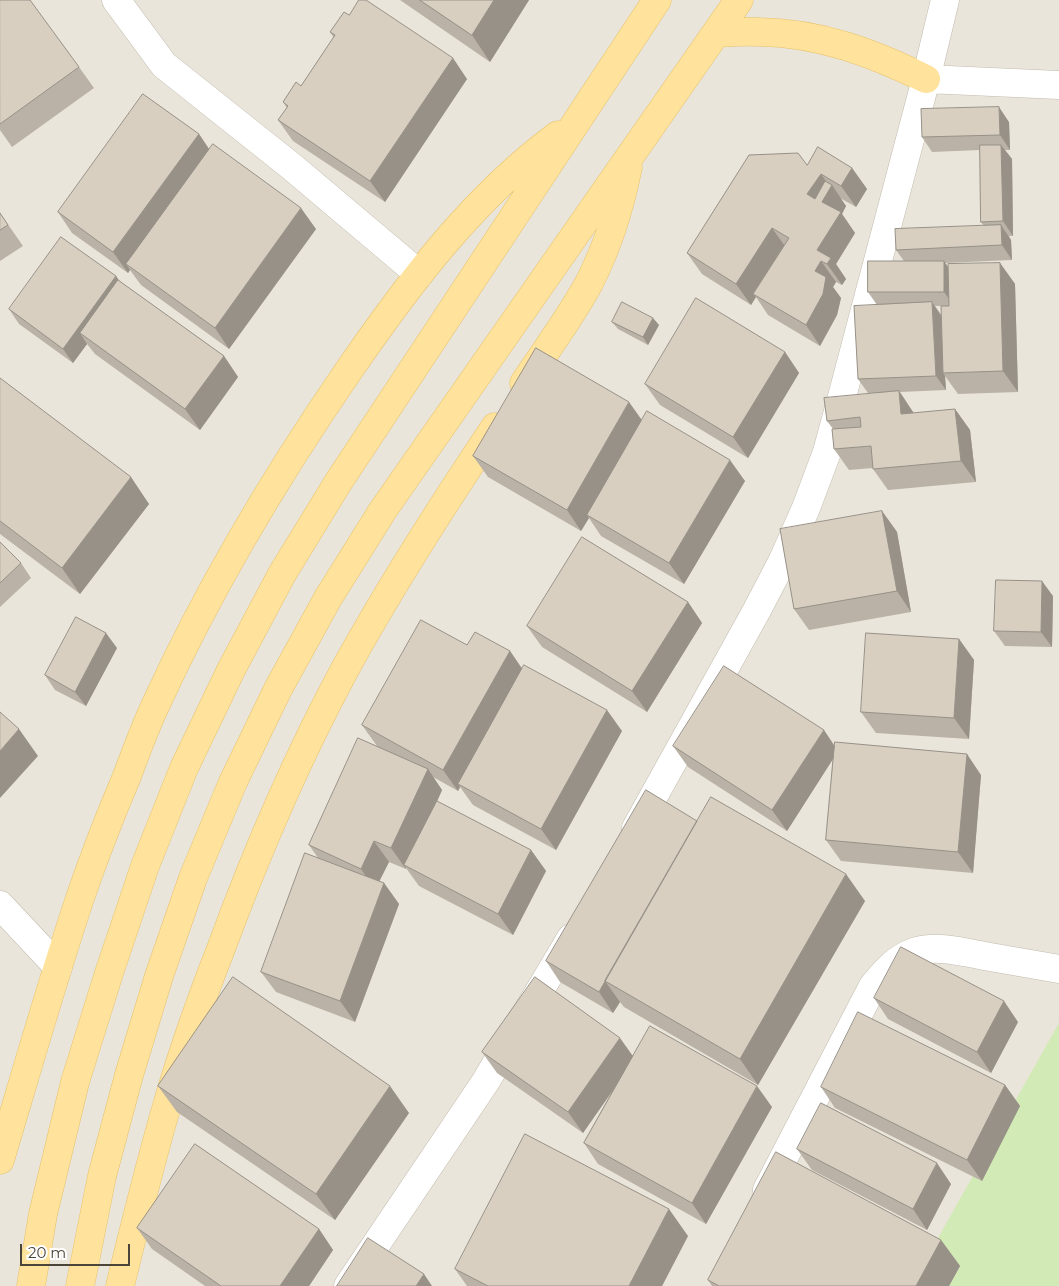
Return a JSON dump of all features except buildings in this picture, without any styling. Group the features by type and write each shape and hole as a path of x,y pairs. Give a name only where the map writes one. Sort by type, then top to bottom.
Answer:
{"main road":[{"path":"31,1286 43,1214 75,1082 145,866 184,768 231,670 282,574 339,481 656,0"},
{"path":"80,1286 102,1176 129,1075 159,976 193,878 233,782 278,689 328,598 383,510 739,0"},
{"path":"717,33 761,32 795,35 846,45 887,60 926,79"},
{"path":"0,1160 81,895 114,806 155,706 198,618 244,532 304,436 365,346 457,227 506,178 538,150 574,124"},
{"path":"120,1286 168,1102 204,991 246,882 292,775 345,670 402,568 565,322 588,283 607,242 622,199 631,155"}],"street":[{"path":"116,0 164,66 291,166 419,274"},
{"path":"622,852 757,610 783,560 806,508 826,452 843,393 945,0"},
{"path":"926,79 1059,85"},
{"path":"0,905 58,967"},
{"path":"348,1286 486,1080 582,920"},
{"path":"755,1215 873,986 890,966 916,951 933,950 951,951 1059,970"}],"shaded area":[{"path":"0,0 1059,0 1059,1286 0,1286"}],"green space":[{"path":"1059,1023 1059,1286 911,1286"}]}
